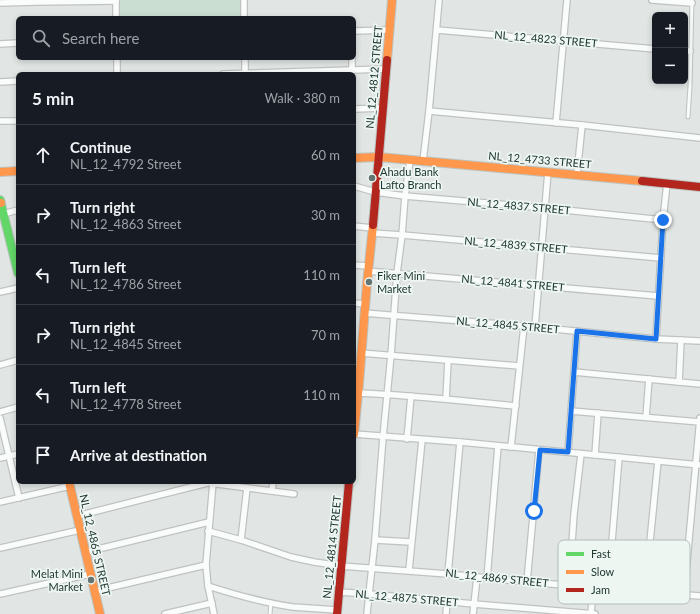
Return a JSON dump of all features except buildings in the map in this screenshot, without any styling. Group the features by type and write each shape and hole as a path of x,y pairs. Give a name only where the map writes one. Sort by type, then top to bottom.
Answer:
{"street":[{"path":"0,3 116,0 116,16"},
{"path":"244,0 244,16"},
{"name":"NL_12_4812 STREET","path":"378,157 392,0"},
{"path":"423,161 439,0"},
{"path":"556,123 567,0"},
{"path":"652,0 692,2"},
{"path":"356,31 390,30"},
{"name":"NL_12_4823 STREET","path":"437,30 652,48"},
{"path":"0,44 16,43"},
{"path":"117,60 117,72"},
{"path":"245,60 245,72"},
{"path":"352,60 352,70"},
{"path":"298,72 386,69"},
{"path":"0,82 16,81"},
{"path":"356,108 382,108"},
{"path":"429,110 556,123 582,124 700,138"},
{"path":"0,121 16,120"},
{"path":"577,174 582,124"},
{"path":"356,412 359,348 365,304 378,157"},
{"name":"NL_12_4733 STREET","path":"356,158 378,157 668,182 700,187"},
{"path":"367,614 375,540 382,437 391,355 393,315 410,160"},
{"path":"0,172 16,171"},
{"path":"535,327 548,172"},
{"path":"656,339 663,220 668,182"},
{"name":"NL_12_4837 STREET","path":"356,187 375,192 405,196 663,220"},
{"path":"0,202 15,249"},
{"path":"3,214 16,211"},
{"name":"NL_12_4839 STREET","path":"356,226 402,235 661,258"},
{"name":"NL_12_4841 STREET","path":"356,266 367,269 397,273 658,296"},
{"path":"0,292 16,288"},
{"path":"356,303 365,304"},
{"name":"NL_12_4845 STREET","path":"364,313 524,326 656,339 700,341"},
{"path":"511,447 524,326"},
{"path":"568,452 577,331"},
{"path":"679,382 681,340"},
{"path":"359,348 391,355 519,366"},
{"path":"0,364 16,360"},
{"path":"446,399 448,361"},
{"path":"574,372 700,384"},
{"path":"646,417 648,379"},
{"path":"358,393 387,394 516,406"},
{"path":"407,439 411,396"},
{"path":"0,412 16,408"},
{"path":"571,411 700,422"},
{"path":"595,455 598,413"},
{"path":"0,418 19,498"},
{"path":"690,540 698,465 700,418"},
{"path":"356,434 460,442 698,465"},
{"path":"409,570 422,440"},
{"path":"448,574 460,442"},
{"path":"487,578 498,446"},
{"path":"527,582 540,450"},
{"path":"0,458 16,454"},
{"path":"572,540 581,454"},
{"path":"612,540 619,457"},
{"path":"650,540 658,461"},
{"path":"0,502 69,484"},
{"name":"NL_12_4865 STREET","path":"69,484 100,614"},
{"path":"77,516 202,484"},
{"path":"210,484 206,565 208,586 214,614"},
{"path":"222,484 294,494"},
{"path":"272,491 273,484"},
{"name":"NL_12_4814 STREET","path":"337,612 349,484"},
{"path":"241,540 247,488"},
{"path":"86,552 209,522"},
{"path":"0,548 80,530"},
{"name":"NL_12_4869 STREET","path":"208,531 314,562 372,569 409,570 558,584"},
{"path":"375,540 411,542"},
{"path":"95,591 206,565"},
{"path":"0,594 90,574"},
{"path":"474,614 477,577"},
{"path":"208,586 239,596 337,612"},
{"name":"NL_12_4875 STREET","path":"338,592 595,614"},
{"name":"NL_12_4869 STREET","path":"690,595 700,596"},
{"path":"446,614 447,602"},
{"path":"165,614 212,603"},
{"path":"591,614 592,604"}],"lane":[{"path":"688,117 690,86 688,51 692,2"},
{"path":"270,614 271,602"}],"green space":[{"path":"118,0 243,0 244,16 117,16"}],"traffic: fast":[{"path":"0,200 16,265"}],"traffic: slow":[{"path":"387,60 392,0"},
{"path":"356,158 379,157 642,181"},
{"path":"0,172 16,171"},
{"path":"356,414 373,225"},
{"path":"69,484 100,614"}],"traffic: jam":[{"path":"373,225 387,60"},
{"path":"642,181 700,187"},
{"path":"337,614 349,484"}],"place":[{"name":"Ahadu Bank Lafto Branch","path":"372,178"},
{"name":"Fiker Mini Market","path":"369,282"},
{"name":"Melat Mini Market","path":"91,580"}],"route":[{"path":"534,511 540,450 568,452 577,331 656,339 663,220"}]}
